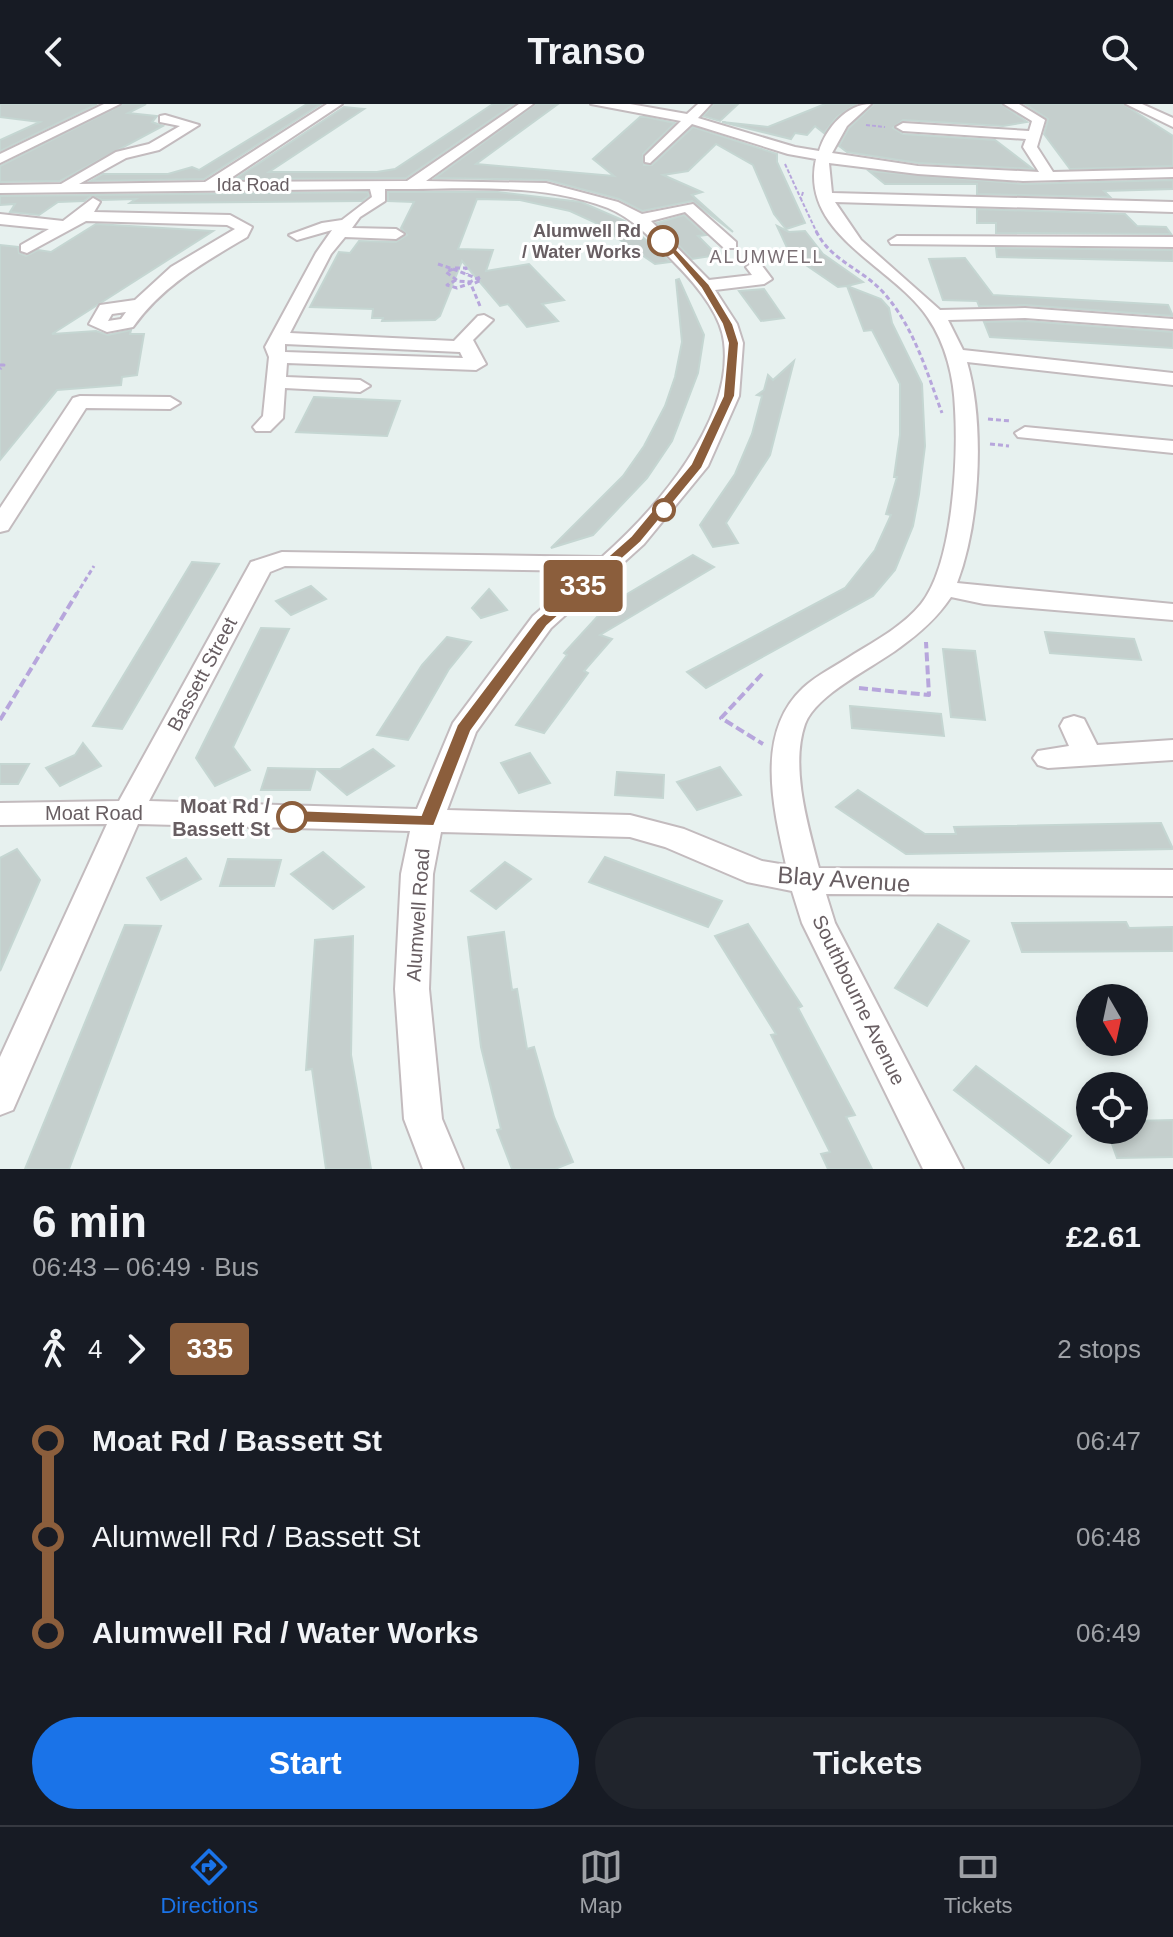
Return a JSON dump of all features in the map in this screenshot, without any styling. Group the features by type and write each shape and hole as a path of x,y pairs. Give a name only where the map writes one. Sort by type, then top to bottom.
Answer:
{"street":[{"path":"0,159 114,104"},
{"path":"209,186 336,104"},
{"path":"300,236 345,224 377,206 527,104"},
{"path":"597,104 666,112 742,138 822,176 1173,207"},
{"path":"650,159 705,104"},
{"path":"822,176 840,123 865,104"},
{"path":"1010,104 1039,120 1030,147 1049,177"},
{"path":"1132,104 1173,123"},
{"path":"66,187 121,155 154,147 192,125 165,119"},
{"path":"903,127 1033,135"},
{"path":"822,176 958,174 1049,177 1173,173"},
{"name":"Southbourne Avenue","path":"822,176 856,243 936,315 955,355 959,525 942,588 931,610 802,705 790,726 785,757 805,880 819,923 943,1169"},
{"path":"263,427 273,418 278,347 324,253 345,224 380,198 376,185"},
{"name":"Ida Road","path":"0,189 506,185"},
{"name":"Alumwell Road","path":"443,1169 423,1119 412,989 417,874 427,822 463,730 542,622 664,509 697,466 729,396 734,343 728,324 706,286 640,219 613,205 575,193 506,185"},
{"path":"27,248 83,216 105,186"},
{"path":"640,219 688,207 730,245"},
{"path":"83,216 230,220 244,227 241,234 177,271 140,305"},
{"path":"0,219 65,226"},
{"path":"345,224 396,234"},
{"path":"897,241 1173,242"},
{"path":"706,286 764,279 754,267"},
{"path":"936,315 1025,313 1173,324"},
{"path":"278,347 466,347 463,339 484,320"},
{"path":"955,355 1173,379"},
{"path":"275,382 360,386"},
{"path":"0,525 80,402 170,403"},
{"path":"1025,434 1173,447"},
{"name":"Bassett Street","path":"0,1098 128,812 260,567 282,559 607,564"},
{"path":"942,588 984,596 1173,612"},
{"path":"1074,726 1088,755"},
{"path":"1048,758 1173,750"},
{"name":"Moat Road","path":"0,814 128,812 427,822"},
{"name":"Blay Avenue","path":"427,822 630,826 673,837 758,873 805,880 870,884 1173,883"}],"path":[{"path":"840,123 903,127"},
{"path":"822,176 809,173 801,199 825,249 881,290 898,311 911,330 958,425"},
{"path":"438,264 481,282 457,288 447,285 456,280"},
{"path":"465,275 469,272 466,268 446,270 456,280 471,283"},
{"path":"450,273 458,271"},
{"path":"473,278 482,276"},
{"path":"473,278 471,283 484,320"},
{"path":"958,425 1025,434"},
{"path":"958,425 1025,434"},
{"path":"0,720 94,566"},
{"path":"827,684 929,695 925,623 918,620"},
{"path":"762,674 721,718 785,757"}],"building":[{"path":"0,104 97,104 0,151 0,140 40,122 0,117"},
{"path":"123,104 146,104 128,113 157,116 152,122 163,126 60,181 0,182 0,166"},
{"path":"307,104 321,104 204,179 91,181 103,174 168,174 192,167 199,170"},
{"path":"493,104 514,104 406,178 235,179 344,107 364,109 269,172 377,172 395,169"},
{"path":"536,104 558,104 476,164 614,176 593,159 640,117 646,117 675,123 643,154 644,165 652,165 693,127 777,154 777,162 805,223 786,229 774,214 753,165 716,144 688,171 663,175 702,192 692,195 733,232 692,201 642,211 619,199 547,180 435,178"},
{"path":"714,104 738,104 720,121 703,116"},
{"path":"825,104 856,104 837,117 824,133 815,126 807,135 795,133 791,139 722,122 768,127"},
{"path":"874,104 1001,104 1027,122 1003,126 903,120 893,128 903,134 995,140 1033,169 918,163 847,152 839,146 849,128"},
{"path":"1025,104 1123,104 1173,136 1173,166 1070,169 1044,134 1048,119"},
{"path":"869,171 1023,184 1173,180 1173,189 1104,191 1110,197 977,194 977,184 885,184"},
{"path":"368,192 369,196 362,201 130,203 136,199 102,200 91,196 84,201 58,202 39,215 10,212 15,204 0,205 0,196"},
{"path":"388,192 498,192 581,202 625,221 670,262 655,264 594,222 570,211 520,200 477,199 458,249 493,250 486,271 529,264 564,300 542,304 558,321 527,327 508,304 500,306 462,261 440,316 435,320 382,321 383,318 372,318 373,309 310,307 339,252 350,253 359,241 396,242 407,235 401,228 414,202 388,201"},
{"path":"977,209 1125,214 1137,226 1166,227 1171,234 996,233 996,223 977,223"},
{"path":"684,215 706,235 698,236 717,255 692,259 657,223"},
{"path":"96,224 213,231 52,334 96,331 108,335 131,330 130,334 144,334 137,375 122,377 121,385 57,390 0,460 0,245 18,247 19,253 26,256 38,250 51,252"},
{"path":"777,226 789,232 805,231 823,254 863,282 838,287 790,254"},
{"path":"996,248 1173,250 1173,261 997,257"},
{"path":"965,258 993,295 1168,305 1173,316 1025,305 979,306 977,301 943,300 929,259"},
{"path":"679,279 704,335 698,373 672,441 647,478 593,535 551,548 623,476 644,446 665,406 682,342 676,280"},
{"path":"847,286 881,299 889,308 892,323 922,384 925,446 913,526 895,570 873,596 706,688 687,672 845,588 875,550 891,515 886,514 897,477 894,477 900,435 900,384 872,330 864,331"},
{"path":"764,289 784,318 761,321 739,291"},
{"path":"1025,321 1173,332 1173,348 990,337 984,322"},
{"path":"794,361 770,455 726,523 738,543 713,547 700,525 735,474 752,434 762,396 757,395 764,390 768,375 773,380"},
{"path":"314,397 400,401 387,436 296,432"},
{"path":"693,555 714,567 600,635 612,639 584,671 588,673 544,733 516,725 567,655 564,653 607,606"},
{"path":"192,562 219,564 122,729 93,726"},
{"path":"311,586 326,599 291,615 276,601"},
{"path":"489,589 507,610 481,618 472,608"},
{"path":"261,628 289,629 233,747 250,770 215,786 196,758"},
{"path":"1045,632 1134,639 1141,660 1050,653"},
{"path":"447,637 471,642 449,669 408,740 377,735 422,665"},
{"path":"943,649 975,651 985,720 951,717"},
{"path":"850,706 941,714 944,736 852,728"},
{"path":"83,743 101,766 60,786 46,768 75,755"},
{"path":"373,749 394,766 347,795 317,769 340,769"},
{"path":"530,753 550,783 519,793 501,763"},
{"path":"0,764 29,764 18,784 0,784"},
{"path":"720,767 741,795 697,810 677,782"},
{"path":"268,768 316,769 310,790 261,790"},
{"path":"617,772 664,775 663,798 615,795"},
{"path":"858,790 925,834 956,834 954,827 1161,823 1173,849 906,854 836,807"},
{"path":"17,849 40,880 0,971 0,858"},
{"path":"323,852 364,887 333,909 291,874"},
{"path":"605,857 722,901 708,927 589,882"},
{"path":"186,858 201,879 161,900 147,878"},
{"path":"228,859 281,860 274,886 220,886"},
{"path":"505,862 531,879 496,909 471,891"},
{"path":"1126,922 1129,928 1173,927 1173,951 1022,952 1012,923"},
{"path":"748,924 802,1006 798,1008 855,1115 846,1117 872,1169 828,1169 821,1154 830,1152 771,1035 776,1034 715,936"},
{"path":"938,924 969,941 927,1006 895,988"},
{"path":"125,925 161,926 69,1169 25,1169"},
{"path":"504,932 512,990 517,989 527,1049 534,1047 554,1117 573,1162 555,1169 512,1169 497,1130 501,1129 481,1047 468,937"},
{"path":"353,936 351,1055 371,1169 326,1169 312,1069 306,1070 315,940"},
{"path":"976,1066 1071,1136 1049,1163 954,1090"},
{"path":"1173,1120 1173,1157 1117,1158 1112,1144 1148,1144 1148,1121"}],"bus line":[{"name":"335","path":"292,817 427,822 463,730 542,622 636,539 697,466 729,396 734,343 728,324 706,286 663,241"}],"place":[{"name":"Alumwell Rd / Water Works","path":"663,241"},
{"name":"Moat Rd / Bassett St","path":"292,817"}],"district":[{"name":"ALUMWELL","path":"767,257"}]}
